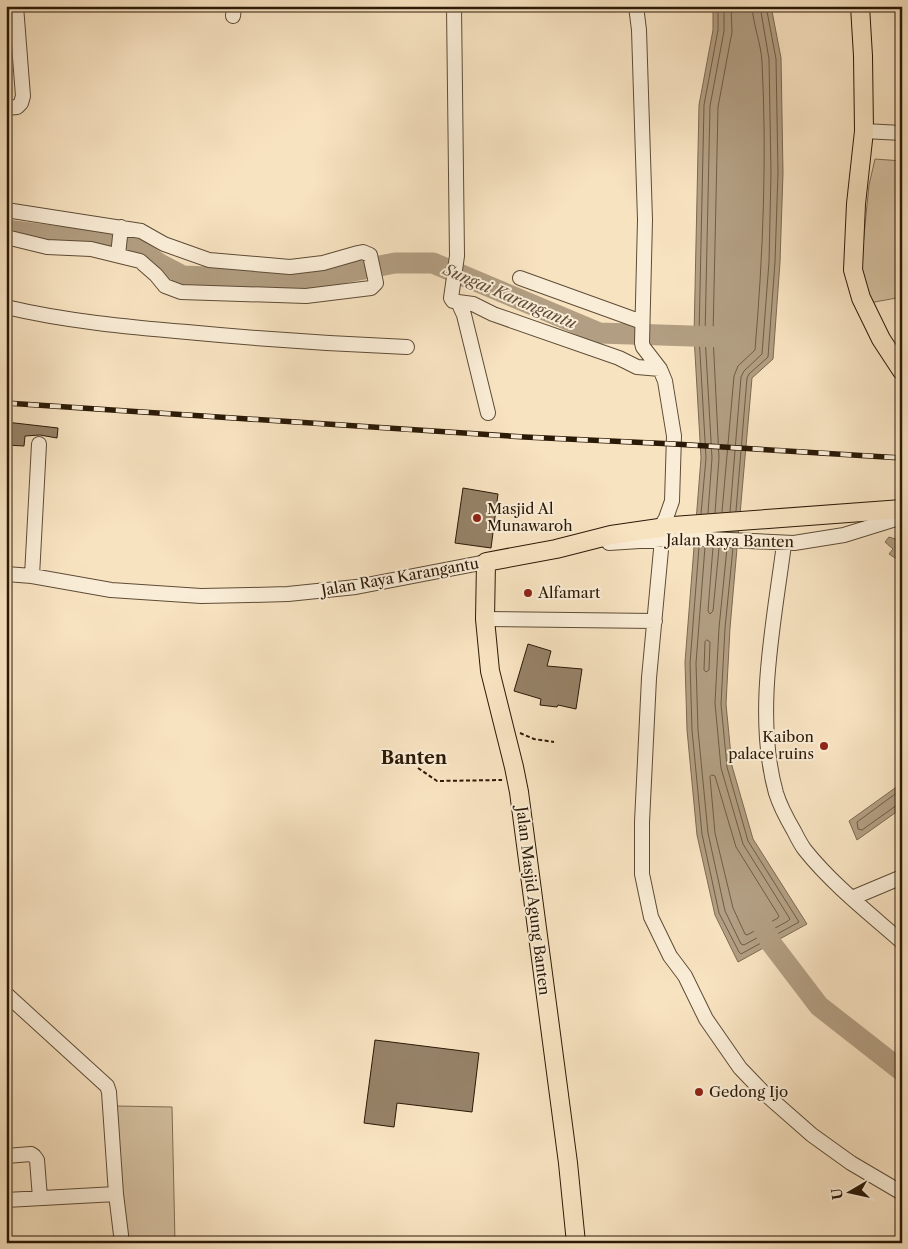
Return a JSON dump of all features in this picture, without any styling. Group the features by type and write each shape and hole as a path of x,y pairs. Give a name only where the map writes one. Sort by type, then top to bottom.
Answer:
{"main road":[{"path":"860,6 864,132 856,204 853,270 861,298 881,339 902,371"},
{"name":"Jalan Raya Banten","path":"762,519 902,509"},
{"name":"Jalan Raya Karangantu","path":"486,562 556,549 611,536 685,532 762,519"},
{"name":"Jalan Masjid Agung Banten","path":"486,562 485,619 490,672 517,780 565,1143 576,1243"}],"street":[{"path":"6,108 17,107 21,103 22,96 16,6"},
{"path":"454,6 457,256 451,299 473,304 493,314 619,358 637,367 660,369"},
{"path":"636,6 639,30 645,220 642,343 660,369 665,381 674,444 672,501 661,534 649,678 642,874 651,917 670,956 685,976 706,1019 740,1068 763,1092 812,1135 851,1162 902,1193"},
{"path":"864,132 899,133"},
{"path":"6,210 121,230 141,231 164,244 209,260 290,267 323,263 363,252 370,255 376,285 372,288 306,296 181,292 165,286 140,261 119,252 47,247 6,237"},
{"path":"119,252 121,230"},
{"path":"520,278 642,324"},
{"path":"458,302 464,315 488,413"},
{"path":"6,307 135,328 294,342 407,347"},
{"path":"32,576 39,444"},
{"name":"Jalan Raya Banten","path":"685,532 784,544 844,535 902,517"},
{"path":"784,544 767,687 766,718 769,752 776,793 785,815 804,849 852,898 902,942"},
{"name":"Jalan Raya Karangantu","path":"6,574 32,576 111,590 201,596 250,595 288,594 356,587 486,562"},
{"path":"485,619 655,621"},
{"path":"852,898 902,877"},
{"path":"6,994 107,1086 122,1243"},
{"path":"6,1156 31,1154 34,1156 37,1160 40,1198"},
{"path":"6,1200 116,1194"}],"path":[{"path":"504,726 534,740 554,742"},
{"path":"418,768 437,781 517,780"}],"shaded area":[{"path":"875,159 902,161 902,297 869,303 860,276 869,185"},
{"path":"117,1106 172,1107 175,1242 125,1242"}],"water":[{"path":"713,6 771,6 781,58 783,173 780,262 773,359 752,378 730,628 726,704 732,766 753,839 807,924 738,962 715,915 697,835 687,730 685,662 701,458 694,336 699,105 713,30"},
{"path":"889,537 902,541 902,557 895,558 889,554 893,549 885,542"},
{"path":"902,783 902,808 857,840 849,821"}],"building":[{"path":"6,422 58,428 57,438 40,435 25,436 24,446 6,445"},
{"name":"Masjid Al Munawaroh","path":"463,488 498,494 491,548 455,543"},
{"path":"528,644 551,651 547,666 582,669 576,709 558,705 557,707 540,705 541,699 514,691"},
{"path":"375,1040 479,1053 472,1112 397,1103 394,1127 364,1123"}],"waterway":[{"name":"Sungai Karangantu","path":"6,230 133,246 160,264 183,276 302,281 395,263 433,263 599,333 722,337"},
{"path":"759,918 771,943 819,1006 902,1071"}],"railway":[{"path":"6,403 524,437 902,458"}],"place":[{"name":"Masjid Al Munawaroh","path":"477,518"},
{"name":"Alfamart","path":"528,593"},
{"name":"Kaibon palace ruins","path":"824,746"},
{"name":"Gedong Ijo","path":"699,1092"}],"district":[{"name":"Banten","path":"414,758"}]}
